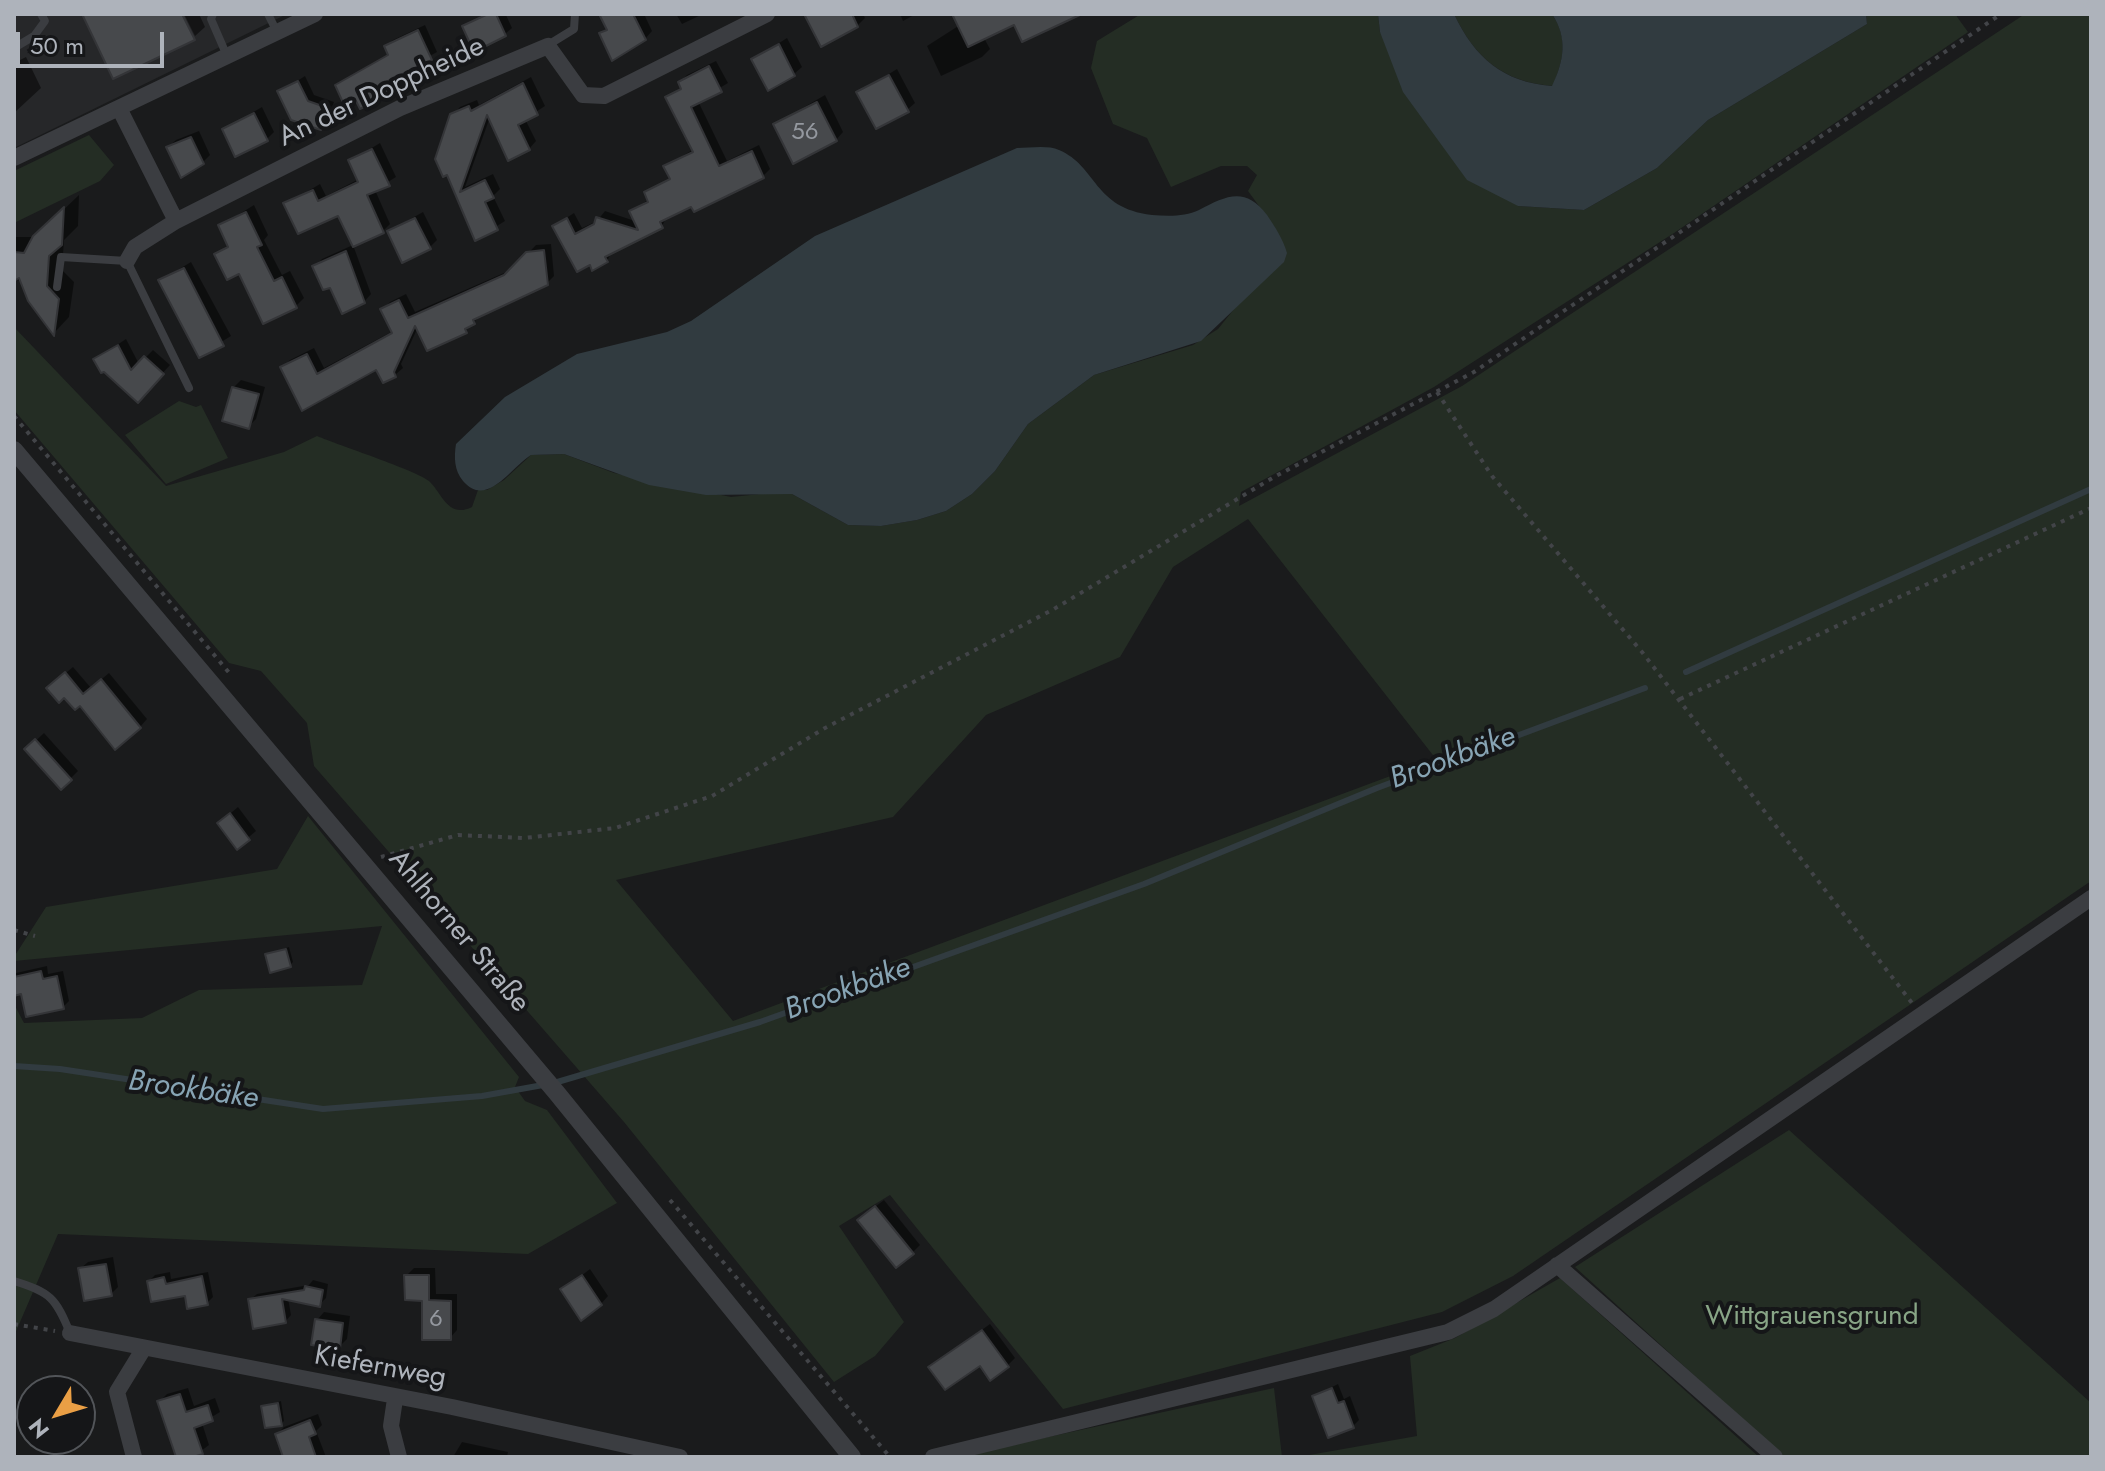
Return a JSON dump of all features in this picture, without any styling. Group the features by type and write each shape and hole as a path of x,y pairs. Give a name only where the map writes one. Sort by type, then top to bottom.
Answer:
{"street":[{"path":"14,158 315,14"},
{"path":"548,46 583,95 604,96 749,18 767,14"},
{"name":"An der Doppheide","path":"127,261 135,247 176,221 400,108 548,46"},
{"path":"119,108 176,221"},
{"name":"Ahlhorner Straße","path":"14,450 556,1092 852,1457"},
{"path":"933,1457 1448,1332 1494,1309 2091,898"},
{"path":"1557,1265 1775,1457"},
{"name":"Kiefernweg","path":"70,1333 395,1399 452,1407 680,1457"},
{"path":"134,1457 117,1392 144,1348"},
{"path":"395,1399 391,1426 399,1457"}],"lane":[{"path":"14,48 34,36 45,21 41,14"},
{"path":"213,14 211,19 227,56"},
{"path":"268,14 277,32"},
{"path":"548,46 574,29 575,14"},
{"path":"57,287 61,257 127,261 189,388"},
{"path":"14,1281 44,1290 58,1305 70,1333"}],"path":[{"path":"363,862 458,835 524,838 615,828 712,796 825,728 1054,609 1274,477 1474,372 1678,237 2001,14"},
{"path":"1437,392 1492,476 1680,699 1921,1015"},
{"path":"1680,699 2091,508"},
{"path":"14,930 35,936"},
{"path":"666,1195 890,1457"},
{"path":"14,1324 70,1333"}],"shaded area":[{"path":"14,14 287,14 14,148"},
{"path":"1378,14 1454,14 1471,43 1492,65 1519,79 1552,86 1559,68 1562,41 1552,14 1866,14 1867,24 1708,120 1657,168 1584,210 1518,206 1467,180 1403,92 1380,32"},
{"path":"1017,148 1059,150 1081,166 1107,196 1133,211 1176,216 1235,196 1251,200 1267,215 1278,233 1287,253 1284,262 1201,341 1094,375 1028,424 995,471 972,494 946,511 917,520 881,526 848,525 792,494 706,495 649,485 564,454 531,455 498,483 481,490 472,488 460,477 455,463 456,444 505,397 577,354 667,332 691,321 815,236"}],"green space":[{"path":"1141,14 1378,14 1380,32 1518,206 1584,210 1657,168 1708,120 1867,24 1866,14 1955,14 1968,32 1674,233 1434,387 1241,492 1239,506 1462,386 2025,14 2091,14 2091,881 1513,1276 1442,1312 1063,1409 890,1195 839,1226 904,1322 875,1356 834,1382 624,1122 314,766 307,723 261,671 229,663 14,410 14,327 166,486 284,452 317,436 421,476 429,481 446,503 457,510 472,507 478,490 487,490 504,480 531,455 564,454 614,473 731,497 780,492 792,494 848,525 881,526 917,520 946,511 972,494 995,471 1028,424 1094,375 1193,345 1218,329 1243,298 1274,271 1275,228 1248,191 1257,175 1247,166 1221,166 1171,187 1147,138 1113,124 1091,68 1097,41","holes":["1248,519 1436,759 733,1021 616,880 893,817 986,715 1120,657 1173,567"]},
{"path":"1454,14 1552,14 1561,32 1563,50 1553,86 1519,79 1493,65 1471,43"},
{"path":"89,135 114,165 100,181 14,223 14,171"},
{"path":"179,401 196,407 201,405 228,458 166,484 125,435"},
{"path":"308,816 519,1077 515,1087 525,1101 547,1110 617,1203 528,1254 58,1234 14,1336 14,1004 24,1023 142,1018 199,990 362,985 382,926 14,961 14,957 46,907 277,869"},
{"name":"Wittgrauensgrund","path":"1789,1130 2091,1403 2091,1457 1784,1457 1575,1267"},
{"path":"1560,1278 1759,1457 1298,1457 1417,1436 1410,1356 1455,1338"},
{"path":"1274,1388 1282,1457 956,1457"}],"building":[{"path":"82,14 182,14 195,40 113,79"},
{"path":"488,14 496,14 506,36 474,52 462,26"},
{"path":"599,14 633,14 646,40 612,61 599,33 607,30"},
{"path":"804,14 852,14 858,27 821,47"},
{"path":"952,14 1082,14 1022,42 1014,25 968,47"},
{"path":"418,30 432,60 384,83 390,95 360,109 356,101 345,107 335,85 388,55 384,46"},
{"path":"779,44 795,76 768,91 751,59"},
{"path":"709,66 722,92 691,107 719,166 752,151 764,178 694,212 691,207 660,222 663,228 605,257 608,262 592,271 590,265 577,272 552,226 567,218 575,234 594,224 596,217 638,230 629,211 648,202 644,192 670,179 663,166 693,152 665,97 681,89 678,82"},
{"path":"889,75 909,112 876,129 856,92"},
{"path":"298,81 308,101 328,108 321,130 291,120 277,91"},
{"path":"523,83 538,115 518,125 530,150 508,161 487,115 460,192 485,180 494,198 485,202 498,230 475,241 447,175 443,177 435,159 450,114 469,106 471,111"},
{"path":"817,102 837,141 793,164 773,124"},
{"path":"254,113 268,141 235,157 222,129"},
{"path":"191,137 204,164 181,178 166,147"},
{"path":"372,149 390,186 367,195 384,233 353,247 338,216 298,234 283,203 313,190 318,201 358,182 348,160"},
{"path":"64,207 62,245 49,256 47,286 59,299 54,336 28,301 19,278 14,281 14,252 24,253 33,236"},
{"path":"246,212 262,245 257,247 274,281 282,277 297,308 263,324 239,274 227,280 214,254 228,247 218,225"},
{"path":"415,218 431,249 402,263 387,231"},
{"path":"544,250 548,285 473,320 475,324 465,329 467,333 427,351 415,326 394,372 396,377 383,383 376,370 302,411 280,367 307,354 317,374 392,333 380,309 399,300 408,318 504,275 526,252"},
{"path":"346,251 365,303 342,314 330,288 323,290 312,266"},
{"path":"184,268 224,346 199,358 158,280"},
{"path":"118,345 131,370 144,356 164,374 138,403 104,372 101,373 93,359"},
{"path":"232,387 259,394 249,429 222,421"},
{"path":"65,672 83,694 101,679 141,728 115,750 80,706 75,710 64,698 59,703 46,688"},
{"path":"35,739 72,780 61,790 24,749"},
{"path":"230,813 250,840 237,850 217,823"},
{"path":"286,949 291,967 270,973 265,954"},
{"path":"41,971 43,979 57,976 64,1009 26,1017 21,994 14,996 14,977"},
{"path":"875,1206 914,1254 896,1268 857,1220"},
{"path":"106,1264 112,1296 84,1301 78,1268"},
{"path":"404,1275 429,1275 429,1300 451,1301 451,1340 422,1340 422,1301 405,1300"},
{"path":"582,1275 602,1305 581,1321 560,1289"},
{"path":"202,1276 208,1305 187,1309 185,1296 151,1302 147,1281 164,1277 166,1284"},
{"path":"305,1286 323,1290 320,1307 282,1299 286,1323 253,1329 248,1299 304,1290"},
{"path":"315,1319 343,1323 340,1349 311,1345"},
{"path":"982,1330 1009,1367 990,1381 980,1366 945,1390 928,1367"},
{"path":"1332,1388 1338,1403 1344,1401 1354,1428 1328,1438 1312,1396"},
{"path":"180,1394 186,1412 208,1405 213,1421 194,1428 203,1454 193,1457 176,1457 157,1401"},
{"path":"278,1403 282,1426 265,1428 261,1406"},
{"path":"310,1420 316,1434 309,1437 316,1457 283,1457 275,1434"}],"waterway":[{"name":"Brookbäke","path":"1686,672 2091,489"},
{"name":"Brookbäke","path":"554,1083 760,1022 1144,884 1377,788 1645,688"},
{"name":"Brookbäke","path":"14,1066 60,1069 323,1109 482,1096 543,1085"}]}
